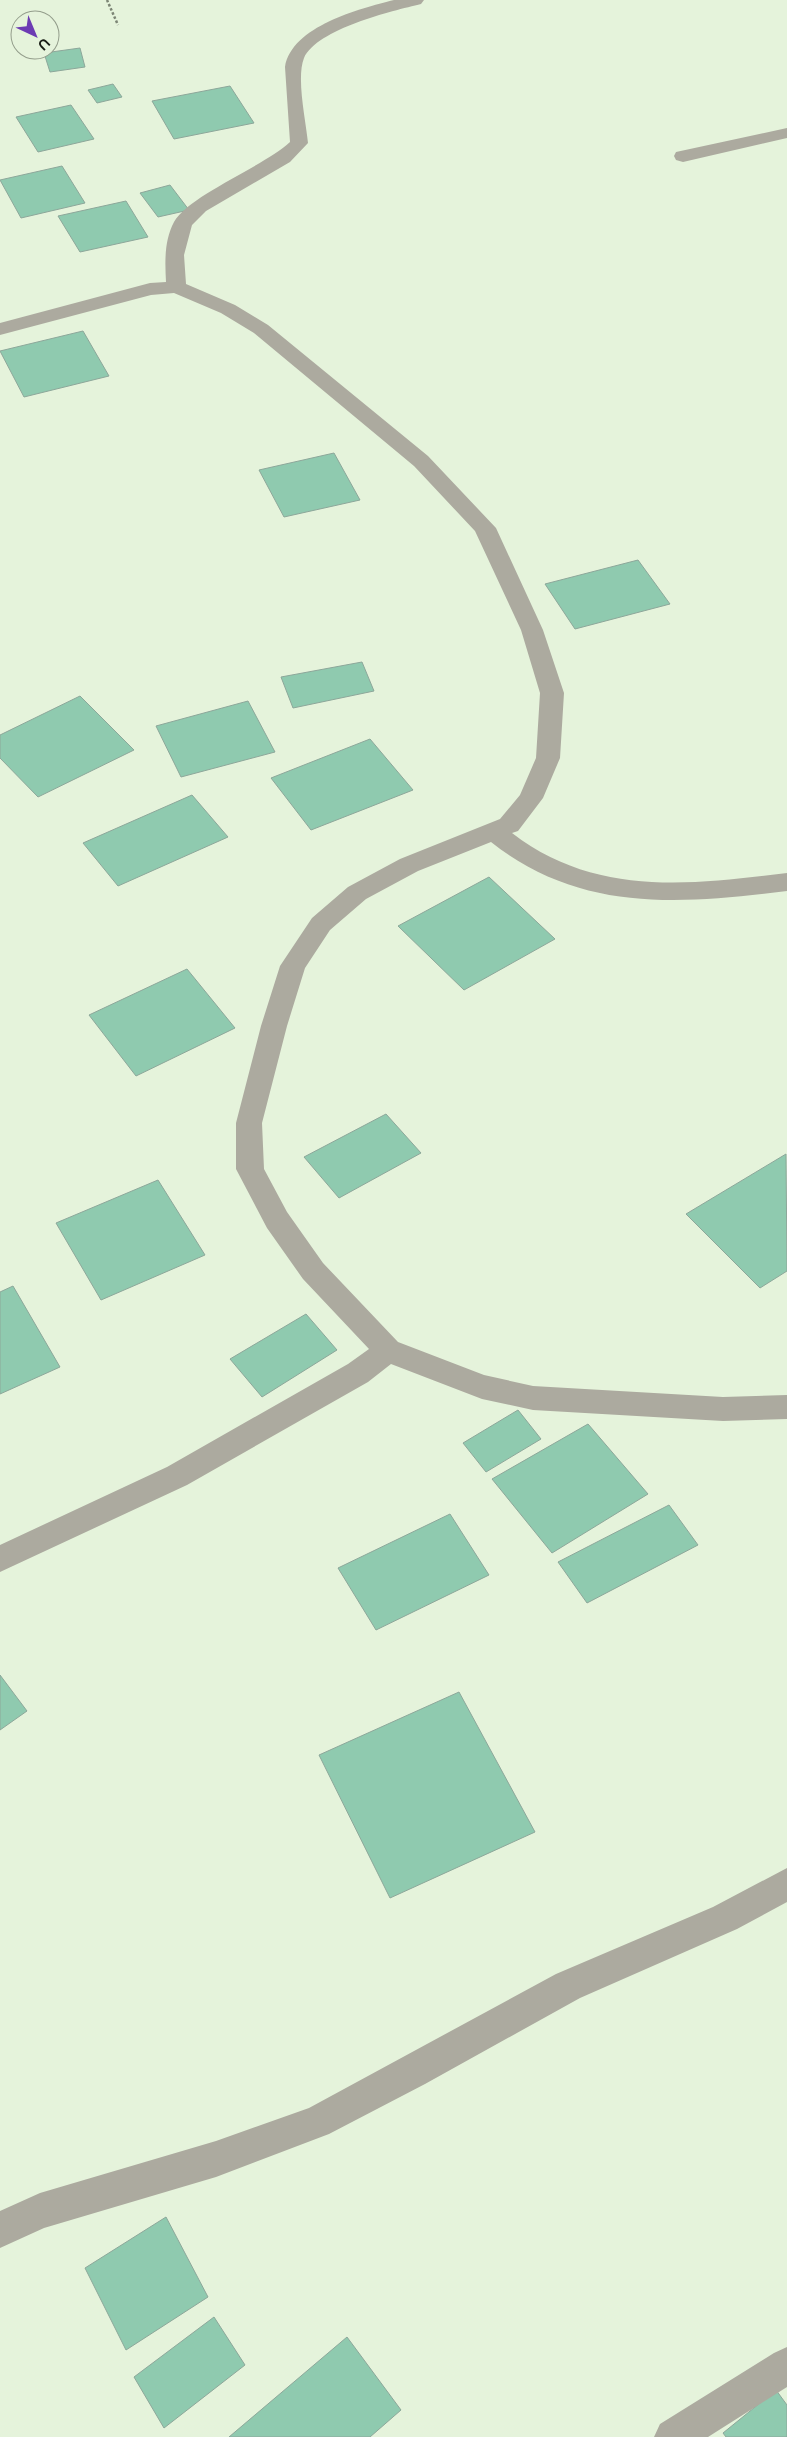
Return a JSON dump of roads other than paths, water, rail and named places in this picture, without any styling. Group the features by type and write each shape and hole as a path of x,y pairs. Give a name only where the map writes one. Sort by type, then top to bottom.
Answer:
{"street":[{"path":"176,288 174,255 183,223 200,207 283,158 299,143 294,85 295,59 305,45 325,30 415,0"},
{"path":"682,156 787,133"},
{"path":"0,329 150,289 176,288 228,309 261,329 421,461 485,528 532,630 552,693 548,758 531,798 509,825 409,865 357,893 321,924 294,966 274,1026 248,1123 250,1170 277,1220 313,1271 388,1350 482,1387 532,1398 723,1409 787,1407"},
{"path":"493,831 526,856 564,875 608,888 651,893 698,892 787,882"},
{"path":"0,1559 177,1476 358,1373 388,1350"},
{"path":"0,2230 40,2211 216,2159 317,2122 413,2072 568,1986 725,1918 787,1884"},
{"path":"673,2437 787,2366"}]}
